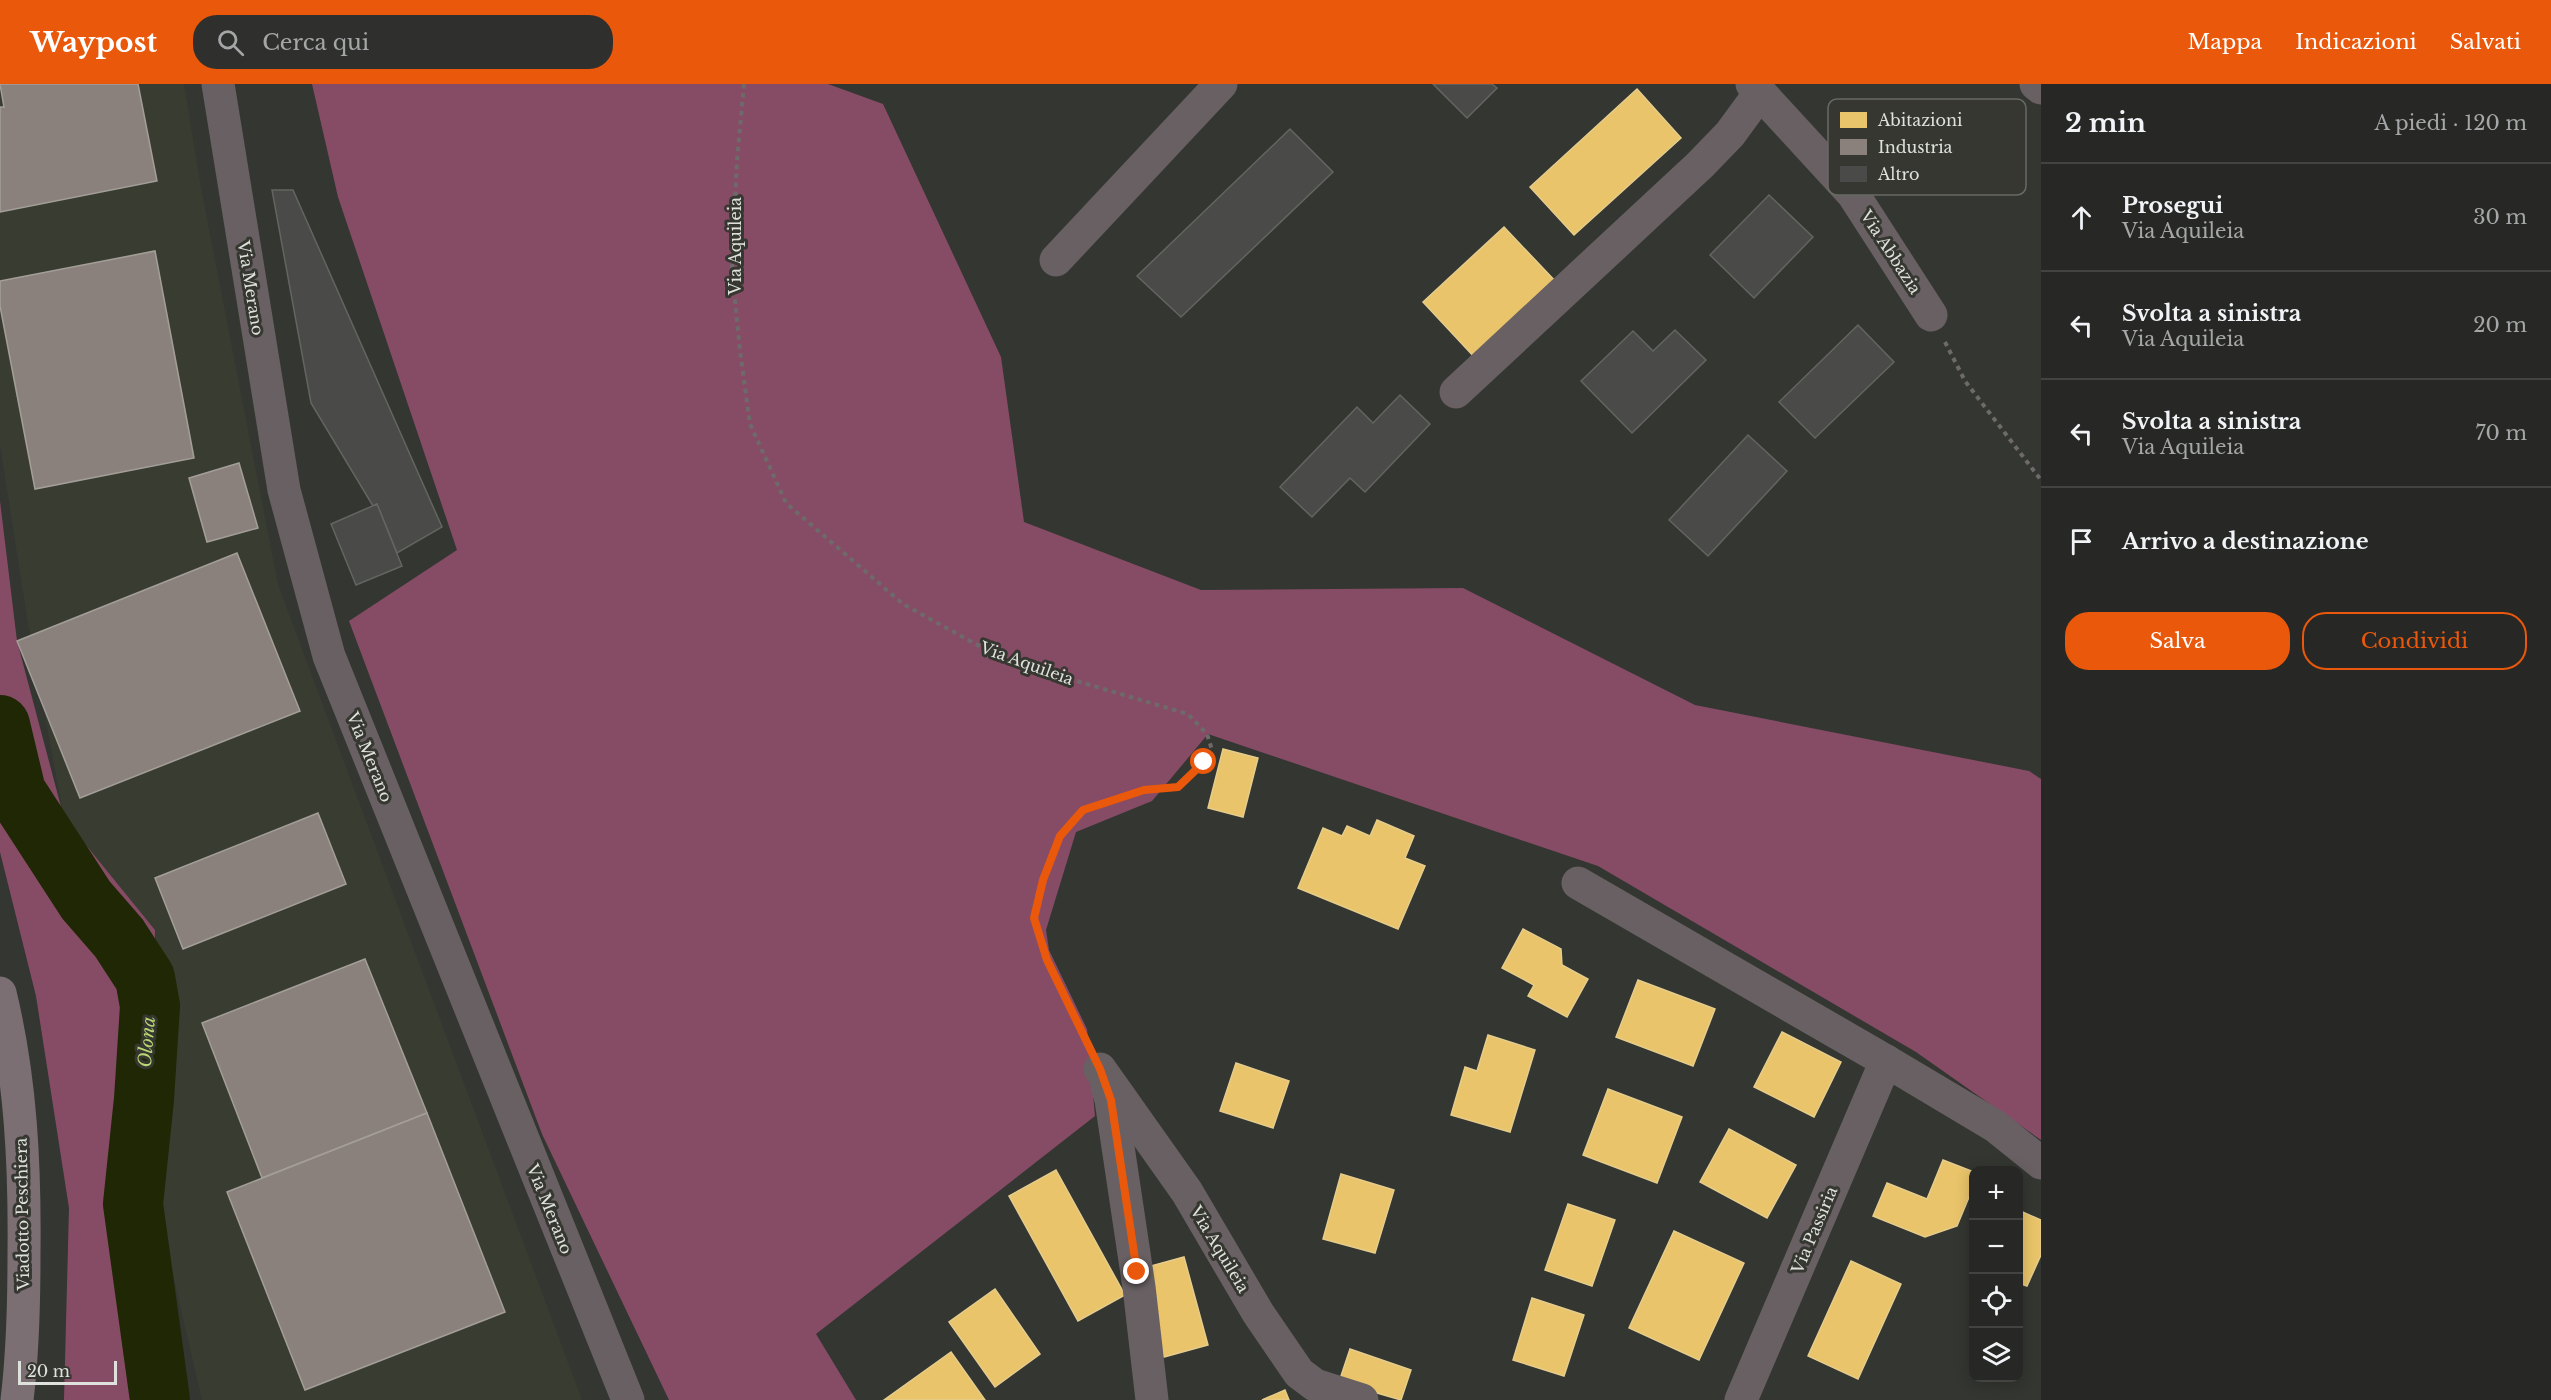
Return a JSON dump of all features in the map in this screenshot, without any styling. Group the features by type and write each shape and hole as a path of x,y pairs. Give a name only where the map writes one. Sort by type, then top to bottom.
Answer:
{"main road":[{"name":"Viadotto Peschiera","path":"0,993 17,1081 25,1185 23,1347 17,1400"}],"street":[{"name":"Via Merano","path":"218,84 284,490 329,656 628,1400"},
{"path":"1056,260 1221,84"},
{"path":"2036,84 2041,88"},
{"path":"1456,392 1700,165 1730,134 1756,88"},
{"name":"Via Abbazia","path":"1756,88 1828,167"},
{"name":"Via Abbazia","path":"1854,195 1931,315"},
{"path":"1578,883 1995,1126 2041,1163"},
{"name":"Via Passiria","path":"1741,1400 1886,1061"},
{"path":"1100,1069 1111,1100 1139,1287 1152,1400"},
{"name":"Via Aquileia","path":"1100,1069 1187,1192 1258,1313 1299,1373 1315,1385 1362,1400"}],"path":[{"name":"Via Aquileia","path":"744,84 737,160 732,270 738,339 750,424 786,503 903,604 981,647 1080,682 1188,714 1207,734 1212,750 1204,762 1178,787 1144,790 1083,810 1060,836 1043,880 1034,918 1047,960 1100,1069"},
{"path":"1931,315 1965,381 2041,480"}],"shaded area":[{"path":"0,84 184,84 200,183 278,585 582,1400 202,1400 152,1184 155,930 64,818 28,623 0,445"},
{"path":"312,84 828,84 883,104 1001,357 1024,522 1201,590 1463,588 1695,705 2029,771 2041,779 2041,1140 1916,1052 1598,866 1208,734 1152,801 1076,832 1046,930 1049,950 1087,1029 1095,1116 816,1334 856,1400 669,1400 542,1134 349,621 457,550 338,197"},
{"path":"0,501 17,641 64,818 155,930 152,1184 190,1400 64,1400 69,1208 36,996 0,852"}],"building: Abitazioni":[{"path":"1637,89 1681,138 1574,235 1530,187"},
{"path":"1504,227 1558,284 1477,360 1423,302"},
{"path":"1223,749 1258,758 1243,817 1208,808"},
{"path":"1377,820 1414,836 1405,858 1425,866 1398,929 1298,888 1323,828 1342,836 1347,826 1370,836"},
{"path":"1523,929 1561,949 1562,965 1588,979 1567,1017 1528,996 1534,985 1502,968"},
{"path":"1638,980 1715,1009 1693,1066 1616,1037"},
{"path":"1782,1032 1841,1062 1814,1117 1754,1087"},
{"path":"1488,1035 1535,1050 1510,1132 1451,1115 1465,1067 1477,1071"},
{"path":"1236,1063 1289,1081 1273,1128 1220,1111"},
{"path":"1608,1089 1682,1117 1657,1183 1583,1155"},
{"path":"1729,1129 1796,1165 1767,1218 1700,1182"},
{"path":"1943,1160 1969,1170 1969,1197 1957,1226 1925,1237 1873,1216 1887,1183 1927,1199"},
{"path":"1056,1170 1125,1295 1078,1321 1009,1196"},
{"path":"1341,1174 1394,1190 1375,1253 1323,1239"},
{"path":"1568,1204 1615,1220 1592,1286 1545,1270"},
{"path":"2023,1212 2041,1220 2041,1255 2027,1286 2023,1285"},
{"path":"1674,1231 1744,1263 1699,1360 1629,1328"},
{"path":"1184,1257 1208,1345 1164,1357 1140,1269"},
{"path":"1851,1261 1901,1284 1858,1379 1808,1356"},
{"path":"995,1289 1040,1354 995,1387 949,1322"},
{"path":"1532,1298 1584,1315 1564,1376 1513,1360"},
{"path":"1350,1349 1411,1370 1401,1400 1339,1382"},
{"path":"951,1352 985,1400 884,1400"},
{"path":"1285,1390 1289,1400 1262,1400"}],"building: Industria":[{"path":"0,84 138,84 157,181 0,212 0,107 4,107"},
{"path":"155,251 194,458 35,489 0,306 0,281"},
{"path":"239,463 258,528 207,542 189,478"},
{"path":"237,553 300,711 80,798 17,641"},
{"path":"318,813 346,884 183,949 155,878"},
{"path":"365,959 427,1113 262,1178 202,1023"},
{"path":"427,1113 505,1312 305,1390 227,1192"}],"building: Altro":[{"path":"1433,84 1492,84 1497,88 1467,118"},
{"path":"1290,129 1333,172 1181,317 1137,276"},
{"path":"272,190 293,190 442,527 397,553 377,504 373,506 311,403"},
{"path":"1769,195 1813,237 1754,298 1710,255"},
{"path":"1858,325 1894,362 1815,438 1779,402"},
{"path":"1675,330 1706,360 1632,433 1581,381 1633,331 1653,351"},
{"path":"1400,395 1430,424 1365,492 1350,478 1312,517 1280,487 1357,407 1373,423"},
{"path":"1748,435 1787,471 1708,556 1669,520"},
{"path":"377,504 402,566 356,585 331,524"}],"waterway":[{"name":"Olona","path":"0,725 16,792 86,900 119,938 145,978 150,1006 144,1099 133,1204 160,1400"}],"route":[{"path":"1137,1272 1111,1100 1100,1069 1047,960 1034,918 1043,880 1060,836 1083,810 1144,790 1178,787 1204,762"}]}
